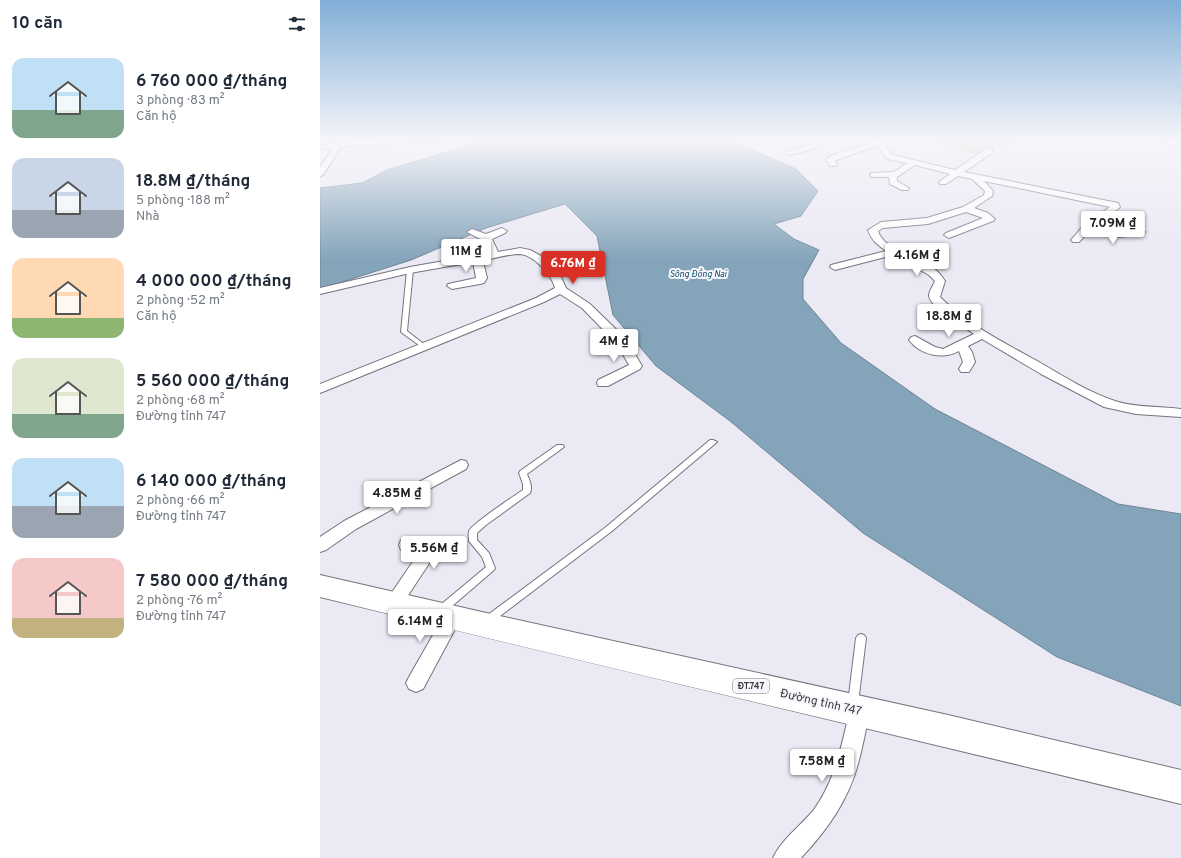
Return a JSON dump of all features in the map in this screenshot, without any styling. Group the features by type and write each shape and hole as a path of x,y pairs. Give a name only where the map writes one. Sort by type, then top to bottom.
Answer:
{"main road":[{"name":"Đường tỉnh 747","path":"320,586 1181,787"}],"street":[{"path":"893,180 893,182 905,188"},
{"path":"979,180 984,184 990,194 984,200 966,209 923,223 887,224 876,228 872,233 876,239 894,252 938,277 940,281 935,293 935,298 939,303 966,324 982,334 1107,403 1139,411 1177,412 1181,424"},
{"path":"990,180 1115,205 1115,207 1088,226 1076,240"},
{"path":"949,235 990,219 985,215 966,209"},
{"path":"1088,226 1106,233 1123,236 1140,232"},
{"path":"486,238 502,231"},
{"path":"472,232 486,238 496,255"},
{"path":"320,292 410,270 520,251 530,253 541,260 554,274 561,286 561,290 586,306 622,342 636,366 603,383"},
{"path":"835,267 894,252"},
{"path":"452,286 480,281 482,278 478,258"},
{"path":"320,389 423,346 540,300 561,290"},
{"path":"915,340 935,352 942,353 960,346 982,334"},
{"path":"960,346 968,357 969,362 965,369"},
{"path":"320,545 350,525 461,465"},
{"path":"393,604 422,562 423,556 421,552 407,545"},
{"path":"416,683 444,616"},
{"path":"785,858 818,822 834,799 845,774 856,710"}],"lane":[{"path":"410,270 404,332 423,346"},
{"path":"482,625 609,529 713,442"},
{"path":"444,616 491,568 486,555 473,541 473,532 527,491 527,484 523,473 560,447"},
{"path":"856,710 861,638"}],"water":[{"name":"Sông Đồng Nai","path":"368,180 807,180 818,191 801,216 774,224 794,239 819,250 803,279 803,299 841,343 935,409 1118,504 1181,514 1181,706 1057,657 863,533 730,421 656,366 613,315 597,236 565,204 486,228 411,260 320,289 320,188 362,183"}]}
